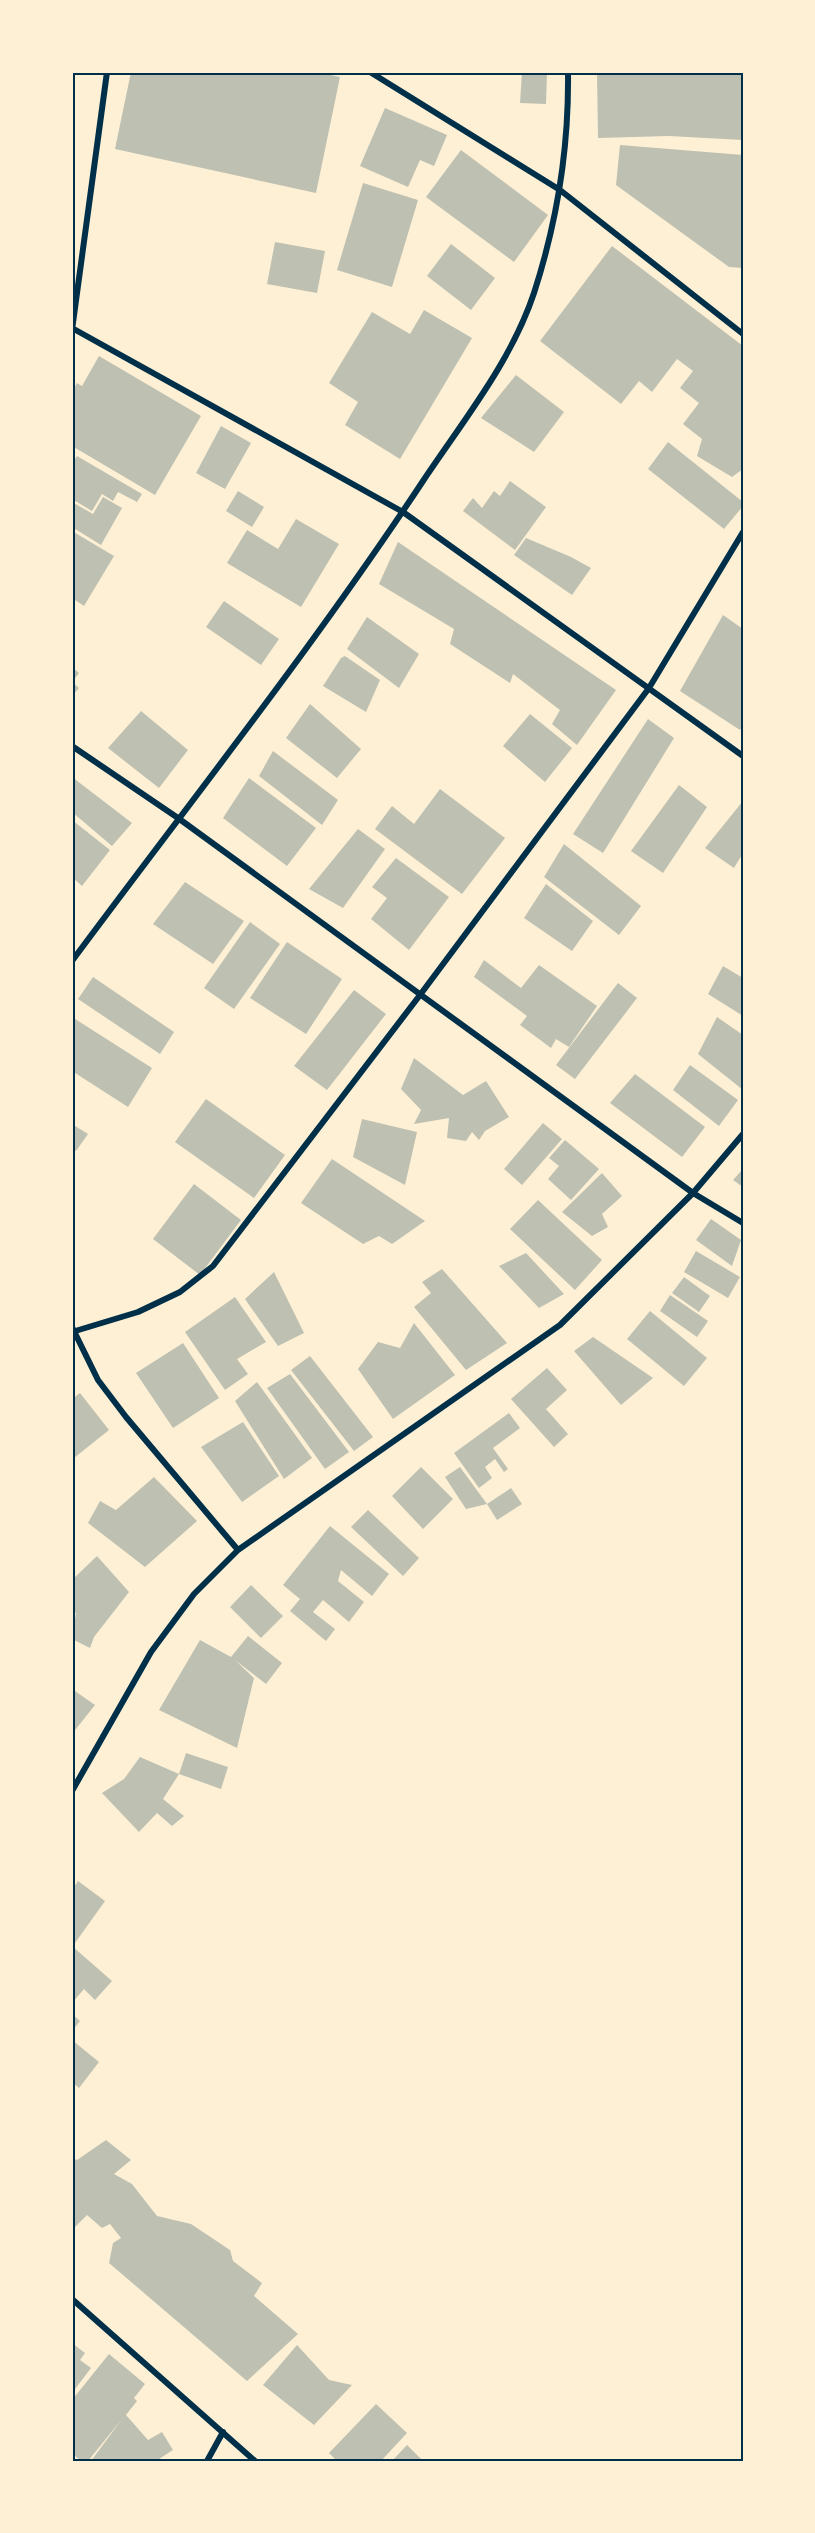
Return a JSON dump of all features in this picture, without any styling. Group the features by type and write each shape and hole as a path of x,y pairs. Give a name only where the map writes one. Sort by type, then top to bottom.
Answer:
{"street":[{"path":"107,72 72,329 403,512 743,756"},
{"path":"370,72 560,190 743,334"},
{"path":"72,961 326,622 403,512 505,358 533,294 560,190 568,72"},
{"path":"238,1550 126,1417 98,1380 73,1330 138,1312 180,1292 213,1266 420,995 649,688 743,532"},
{"path":"72,746 178,818 693,1193 743,1223"},
{"path":"72,1791 151,1652 194,1594 238,1550 560,1325 693,1193 743,1134"},
{"path":"72,2299 255,2461"},
{"path":"207,2461 223,2432"}],"building":[{"path":"131,72 317,72 340,77 316,193 115,149"},
{"path":"522,72 547,72 546,104 520,103"},
{"path":"597,72 743,72 743,140 669,136 598,138"},
{"path":"385,108 447,135 434,166 420,160 408,187 360,166"},
{"path":"620,145 743,155 743,268 729,267 616,185"},
{"path":"461,150 548,215 514,262 426,197"},
{"path":"363,183 418,200 392,287 337,270"},
{"path":"275,242 325,251 317,293 267,284"},
{"path":"451,244 495,278 471,310 427,276"},
{"path":"612,246 743,346 743,469 732,477 697,456 702,439 683,424 699,403 680,388 693,371 677,359 652,392 639,381 621,404 540,341"},
{"path":"424,310 472,338 400,459 345,425 358,402 329,383 372,312 410,334"},
{"path":"99,356 201,416 155,495 72,446 72,392 77,383 82,386"},
{"path":"516,375 564,412 534,452 481,418"},
{"path":"221,426 251,443 225,489 196,473"},
{"path":"668,442 743,502 743,506 724,529 648,469"},
{"path":"77,456 142,494 137,502 118,492 113,501 102,494 92,511 72,499 72,464"},
{"path":"510,481 546,507 515,550 463,511 473,498 482,508 494,491 500,496"},
{"path":"238,491 264,507 252,527 226,511"},
{"path":"103,497 122,508 101,545 72,527 72,502 93,514"},
{"path":"296,519 339,544 301,607 227,563 247,530 278,549"},
{"path":"72,531 114,556 84,606 72,598"},
{"path":"526,538 591,568 572,595 514,555"},
{"path":"398,542 616,690 577,745 552,724 560,710 513,674 510,683 450,644 454,629 379,584"},
{"path":"224,601 279,639 261,665 206,627"},
{"path":"723,615 743,629 743,726 740,730 680,691"},
{"path":"367,617 419,654 399,688 347,649"},
{"path":"345,656 380,680 366,712 323,686 341,658"},
{"path":"72,667 79,673 72,682"},
{"path":"72,682 79,688 72,696"},
{"path":"310,704 361,749 337,778 286,738"},
{"path":"141,711 188,750 159,788 108,748"},
{"path":"530,714 572,748 545,782 503,746"},
{"path":"648,719 674,738 603,853 573,834"},
{"path":"273,751 338,800 322,825 259,776"},
{"path":"72,777 132,823 112,846 72,812"},
{"path":"249,778 316,828 287,866 223,818"},
{"path":"679,785 707,807 663,873 631,851"},
{"path":"440,789 505,838 462,894 375,829 392,806 414,824"},
{"path":"743,801 743,853 734,868 705,848"},
{"path":"72,820 110,850 82,886 72,877"},
{"path":"358,829 385,849 343,908 309,889"},
{"path":"564,844 641,906 619,935 544,877"},
{"path":"396,858 449,897 409,950 371,919 387,898 372,887"},
{"path":"185,882 244,921 213,964 153,924"},
{"path":"546,884 593,921 572,951 524,918"},
{"path":"250,922 280,944 234,1009 204,988"},
{"path":"287,942 342,979 306,1034 250,998"},
{"path":"484,960 521,988 539,965 597,1006 569,1047 556,1039 551,1048 520,1025 527,1016 474,977"},
{"path":"723,966 743,978 743,1016 708,994"},
{"path":"93,977 174,1032 160,1054 78,999"},
{"path":"618,983 637,998 575,1079 556,1065"},
{"path":"354,990 386,1014 327,1090 294,1066"},
{"path":"72,1017 152,1068 128,1107 72,1071"},
{"path":"717,1017 743,1035 743,1090 698,1054"},
{"path":"414,1058 463,1095 486,1081 509,1117 485,1131 479,1140 472,1132 466,1141 447,1138 449,1118 414,1124 421,1110 401,1089"},
{"path":"690,1065 738,1100 719,1126 673,1090"},
{"path":"635,1074 705,1127 682,1157 610,1103"},
{"path":"206,1099 285,1155 254,1198 175,1142"},
{"path":"362,1119 417,1132 405,1185 353,1157"},
{"path":"543,1123 562,1139 522,1185 504,1169"},
{"path":"72,1124 88,1134 76,1151 72,1148"},
{"path":"565,1140 599,1169 571,1200 548,1179 559,1166 549,1158"},
{"path":"332,1159 425,1221 392,1244 379,1236 363,1244 301,1203"},
{"path":"743,1169 743,1187 733,1180"},
{"path":"602,1173 622,1196 602,1214 608,1227 592,1236 562,1212"},
{"path":"194,1184 241,1220 200,1275 153,1239"},
{"path":"538,1200 602,1260 575,1290 510,1229"},
{"path":"711,1219 741,1240 732,1266 696,1240"},
{"path":"696,1251 740,1277 728,1298 684,1272"},
{"path":"526,1253 564,1294 539,1308 499,1266"},
{"path":"442,1269 507,1343 466,1370 414,1307 431,1293 422,1282"},
{"path":"274,1272 304,1333 278,1346 245,1299"},
{"path":"684,1277 710,1296 699,1312 672,1293"},
{"path":"670,1295 708,1321 697,1337 660,1311"},
{"path":"235,1297 266,1342 237,1359 248,1374 225,1390 185,1332"},
{"path":"650,1311 707,1358 684,1386 627,1339"},
{"path":"414,1323 455,1375 393,1419 358,1369 378,1342 400,1348"},
{"path":"593,1337 653,1378 621,1405 574,1351"},
{"path":"183,1343 219,1398 173,1428 136,1373"},
{"path":"310,1356 373,1437 354,1451 291,1370"},
{"path":"547,1368 567,1390 546,1409 568,1434 554,1447 511,1399"},
{"path":"290,1374 349,1452 325,1469 267,1388"},
{"path":"257,1382 312,1458 284,1479 235,1401"},
{"path":"80,1393 109,1430 74,1458 72,1455 72,1399"},
{"path":"509,1413 520,1428 493,1448 508,1469 504,1472 495,1459 485,1467 492,1478 479,1488 454,1453"},
{"path":"243,1422 279,1476 242,1502 201,1447"},
{"path":"421,1467 453,1499 423,1529 392,1496"},
{"path":"460,1467 487,1504 466,1509 445,1477"},
{"path":"154,1477 197,1521 145,1567 88,1523 100,1501 116,1510"},
{"path":"511,1488 522,1504 497,1520 487,1504"},
{"path":"368,1510 419,1558 403,1576 351,1527"},
{"path":"330,1526 389,1574 372,1596 341,1570 338,1581 364,1602 349,1622 323,1600 313,1612 335,1629 326,1641 290,1611 300,1599 283,1585"},
{"path":"97,1556 129,1592 94,1637 90,1648 72,1639 76,1613 72,1610 72,1580"},
{"path":"251,1585 283,1616 261,1638 230,1607"},
{"path":"248,1636 282,1663 266,1684 235,1660 254,1678 237,1748 159,1710 200,1640 231,1657"},
{"path":"72,1689 95,1705 72,1734"},
{"path":"186,1753 228,1767 221,1789 179,1774"},
{"path":"140,1757 179,1774 163,1799 184,1816 172,1826 157,1813 139,1832 102,1793 124,1779"},
{"path":"78,1881 105,1901 75,1943 72,1941 72,1890"},
{"path":"72,1946 112,1981 95,2000 84,1989 72,2003"},
{"path":"72,2014 80,2021 72,2031"},
{"path":"72,2040 99,2062 79,2088 72,2082"},
{"path":"106,2140 131,2160 114,2174 132,2184 157,2216 191,2224 230,2250 233,2261 262,2283 254,2296 298,2334 247,2381 109,2263 113,2243 121,2238 110,2224 102,2228 87,2215 72,2230 72,2158 77,2160"},
{"path":"72,2343 85,2353 80,2360 91,2368 72,2393"},
{"path":"297,2345 329,2380 352,2385 314,2425 263,2385"},
{"path":"109,2354 145,2384 134,2398 137,2401 126,2415 148,2440 162,2432 173,2450 156,2461 91,2461 122,2419 88,2461 81,2461 72,2453 72,2400"},
{"path":"376,2404 407,2433 381,2461 337,2461 329,2453"},
{"path":"407,2445 423,2461 392,2461"}]}
